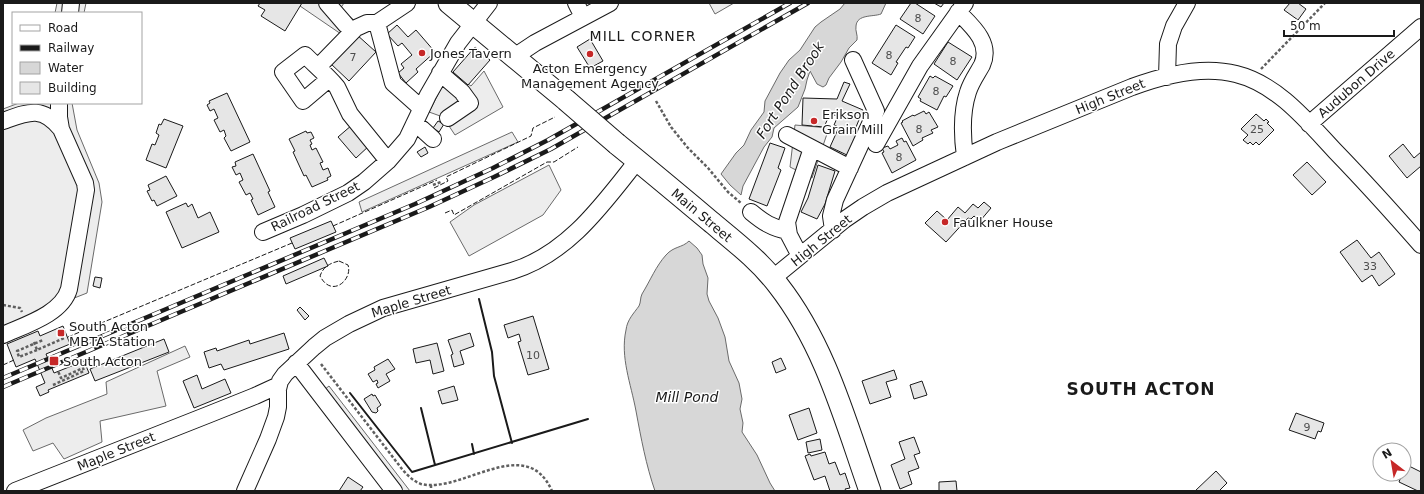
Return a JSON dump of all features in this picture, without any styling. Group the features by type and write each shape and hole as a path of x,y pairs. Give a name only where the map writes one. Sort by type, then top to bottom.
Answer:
{"main road":[{"name":"Main Street","path":"449,3 752,256 773,278 798,313 823,360 870,491"}],"street":[{"path":"327,3 346,25"},
{"path":"318,67 356,28 368,23 377,23 407,3"},
{"name":"Railroad Street","path":"263,232 303,215 348,193 364,182 388,161 405,142 421,108 458,43 489,3"},
{"path":"576,3 583,17"},
{"path":"514,57 535,43 610,3"},
{"path":"1167,77 1168,44 1174,26 1187,3"},
{"path":"876,144 920,66 962,8 978,33 982,42 984,53 983,62 970,85 964,107 963,130 965,156"},
{"path":"377,23 393,83 421,108"},
{"name":"Audubon Drive","path":"1309,124 1421,27"},
{"path":"329,79 303,101 284,72 304,55 318,67 337,87 352,118 388,161"},
{"path":"833,230 831,221 835,200 876,111 852,60"},
{"name":"High Street","path":"773,278 856,212 882,196 1010,136 1132,87 1153,80 1195,72 1218,71 1237,74 1251,80 1283,99 1362,179 1421,245"},
{"path":"440,73 462,92 470,103 448,118"},
{"path":"24,114 38,104"},
{"path":"59,104 61,129"},
{"path":"3,121 34,112 44,114 52,119 61,129 85,183 86,190 69,289 64,301 41,318 3,335"},
{"path":"414,124 433,139"},
{"path":"787,135 850,168"},
{"path":"800,256 788,231 787,222 788,215 812,148"},
{"name":"Maple Street","path":"15,491 242,401 278,385 282,377 296,363 325,338 376,310 520,269 544,257 564,243 579,229 637,161"},
{"path":"751,212 768,225 788,231"},
{"path":"296,363 394,491"},
{"path":"245,491 276,417 278,407 278,385"}],"path":[{"path":"1251,80 1325,3"},
{"path":"656,101 671,127 693,154 708,168 728,192 751,212"},
{"path":"433,186 441,182"},
{"path":"3,305 20,308 24,318"},
{"path":"33,339 37,350"},
{"path":"43,340 17,351 19,357 64,339"},
{"path":"321,364 405,473 416,482 425,485 456,482 500,468 516,465 527,467 537,472 544,478 552,491"},
{"path":"53,385 84,372 83,368 61,378 58,372"},
{"path":"431,485 432,491"}],"shaded area":[{"path":"57,3 86,3 84,12 55,12"},
{"path":"301,3 344,3 340,9 355,21 341,34 300,6"},
{"path":"709,3 734,3 715,14"},
{"path":"450,71 471,86 484,71 503,107 455,135 443,117 429,112"},
{"path":"16,104 72,104 77,130 99,183 102,202 87,293 3,326 3,109"},
{"path":"795,125 829,128 812,178 790,167"},
{"path":"512,132 518,142 362,212 359,202"},
{"path":"549,165 561,190 543,215 469,256 450,222 474,205"},
{"path":"185,346 190,357 157,371 166,406 100,421 102,442 64,459 53,443 33,451 23,430 46,418 107,394 106,382"},
{"path":"329,386 410,491 401,491 324,390"}],"water":[{"name":"Fort Pond Brook","path":"845,3 886,3 881,14 859,19 856,28 857,40 849,48 826,85 823,87 817,84 810,71 798,107 774,128 772,137 764,147 743,186 741,195 721,174 736,153 744,145 751,130 764,112 765,101 789,60 800,50 815,27 840,9"},
{"name":"Mill Pond","path":"689,241 702,255 703,264 708,278 707,294 709,301 718,318 725,337 729,361 739,383 742,399 740,409 743,423 742,432 757,455 775,491 655,491 644,451 625,360 625,340 628,323 639,306 642,294 659,264 669,252"}],"building":[{"path":"260,3 302,3 285,31 261,16 265,10 258,6"},
{"path":"911,3 915,3 935,16 923,34 900,19"},
{"path":"934,3 944,3 941,7"},
{"path":"1290,3 1298,3 1306,9 1298,20 1284,10"},
{"name":"Jones Tavern","path":"397,25 408,37 416,30 435,52 416,69 418,72 406,83 398,73 404,68 401,64 412,55 402,43 398,46 387,34"},
{"path":"896,25 915,37 896,62 898,63 891,75 872,63"},
{"path":"356,34 376,52 349,81 330,63"},
{"name":"Acton Emergency Management Agency","path":"590,39 603,61 590,68 577,47"},
{"path":"948,42 972,57 957,80 934,64"},
{"path":"475,47 490,60 468,85 453,72"},
{"path":"930,76 933,78 935,76 953,86 946,97 944,96 937,110 920,101 921,99 918,97"},
{"name":"Erikson Grain Mill","path":"844,82 850,84 842,101 863,110 854,132 858,134 849,156 830,147 839,127 834,125 838,116 830,114 824,127 802,125 803,98 837,99"},
{"path":"227,93 250,142 231,151 224,138 226,136 224,130 220,132 214,120 218,118 214,109 210,111 207,105 210,103 209,101"},
{"path":"924,111 926,114 929,112 938,127 931,130 933,133 922,138 923,140 913,146 901,123 913,115 914,116"},
{"path":"1256,114 1264,121 1266,119 1269,122 1267,123 1274,130 1259,145 1256,142 1253,145 1250,142 1248,144 1243,140 1248,135 1241,129"},
{"path":"164,119 183,126 166,168 146,160 152,144 155,145 159,135 156,133 159,124 161,125"},
{"path":"438,121 444,124 439,132 433,128"},
{"path":"352,125 370,145 356,158 338,137"},
{"path":"306,131 307,133 311,132 314,138 310,140 312,144 310,145 312,150 316,148 323,162 320,163 323,170 328,168 331,176 327,178 328,180 312,187 306,175 304,176 289,139"},
{"path":"902,138 904,142 906,141 916,160 892,173 882,153 884,152 882,148 888,146 890,149 898,145 896,141"},
{"path":"770,143 785,148 778,168 781,170 767,206 749,199"},
{"path":"1403,144 1414,158 1421,152 1421,166 1407,178 1389,156"},
{"path":"425,147 428,153 421,157 417,152"},
{"path":"253,154 270,191 268,192 275,207 258,215 251,200 253,199 250,193 246,195 239,182 243,180 240,173 236,175 232,167 236,166 235,162"},
{"path":"1307,162 1326,182 1312,195 1293,175"},
{"path":"818,165 835,171 825,204 817,219 801,212 808,198"},
{"path":"166,176 177,196 157,206 154,200 152,201 147,191 150,190 148,185"},
{"name":"Faulkner House","path":"984,202 991,208 980,221 974,216 971,219 968,218 946,242 925,223 937,211 947,220 958,207 965,213 973,204 978,208"},
{"path":"186,203 188,207 192,204 198,218 210,212 219,232 182,248 166,212"},
{"path":"331,221 336,232 295,249 290,238"},
{"path":"1357,240 1371,258 1379,252 1395,274 1379,286 1372,275 1362,282 1340,252"},
{"path":"324,258 328,266 286,284 283,276"},
{"path":"95,277 102,278 100,288 93,286"},
{"path":"300,307 309,316 305,320 297,310"},
{"path":"533,316 549,369 528,375 518,342 521,341 519,334 508,338 504,325"},
{"path":"63,326 70,344 46,354 54,373 84,361 89,373 48,390 49,392 40,396 36,387 45,383 35,359 16,367 7,344 38,331 40,336"},
{"path":"284,333 289,349 224,370 221,364 209,368 204,352 216,348 217,351 249,340 250,344"},
{"path":"470,333 474,346 460,351 464,364 454,367 451,355 453,354 448,340"},
{"path":"164,339 169,352 95,381 90,369"},
{"path":"437,343 444,371 433,374 430,360 416,363 413,349"},
{"path":"781,358 786,369 776,373 772,362"},
{"path":"388,359 395,369 386,374 390,381 378,388 376,384 378,383 377,380 373,382 368,374 375,370 374,367"},
{"path":"894,370 897,379 886,382 891,397 870,404 862,381"},
{"path":"197,375 202,389 225,379 231,393 194,408 183,381"},
{"path":"922,381 927,395 914,399 910,385"},
{"path":"454,386 458,400 442,404 438,391"},
{"path":"372,394 373,396 375,395 381,405 377,408 378,411 376,413 372,412 364,399"},
{"path":"809,408 817,433 798,440 789,415"},
{"path":"1296,413 1324,423 1321,432 1318,431 1315,439 1289,430"},
{"path":"914,437 920,453 914,455 919,468 908,472 912,484 900,489 891,465 905,459 899,442"},
{"path":"820,439 822,450 808,453 806,442"},
{"path":"825,452 829,464 835,462 840,475 845,473 850,488 845,489 846,491 830,491 825,476 814,480 805,456"},
{"path":"1412,468 1421,472 1421,491 1399,482 1412,482"},
{"path":"1216,471 1227,483 1219,491 1195,491"},
{"path":"348,477 363,487 360,491 339,491"},
{"path":"956,481 957,491 939,491 939,482"}],"railway":[{"path":"3,378 415,204 493,168 548,140 790,3"},
{"path":"3,387 429,207 494,177 551,149 808,3"}],"fence":[{"path":"434,188 448,181 446,177 531,136 533,128 555,117"},
{"path":"445,213 452,210 454,215 547,162 554,162 578,147"},
{"path":"333,226 437,180"},
{"path":"68,337 292,243"},
{"path":"339,261 348,265 349,270 347,276 345,281 340,284 330,286 325,283 320,276 327,266 339,261"},
{"path":"3,365 14,360"}],"wall":[{"path":"479,299 492,352 494,376 512,443"},
{"path":"350,393 412,472 588,419"},
{"path":"421,408 435,465"},
{"path":"472,444 474,454"}],"place":[{"name":"Jones Tavern","path":"422,53"},
{"name":"Acton Emergency Management Agency","path":"590,54"},
{"name":"Erikson Grain Mill","path":"814,121"},
{"name":"Faulkner House","path":"945,222"},
{"name":"South Acton MBTA Station","path":"61,333"},
{"name":"South Acton","path":"54,361"}],"district":[{"name":"MILL CORNER","path":"643,36"},
{"name":"SOUTH ACTON","path":"1141,389"}]}
